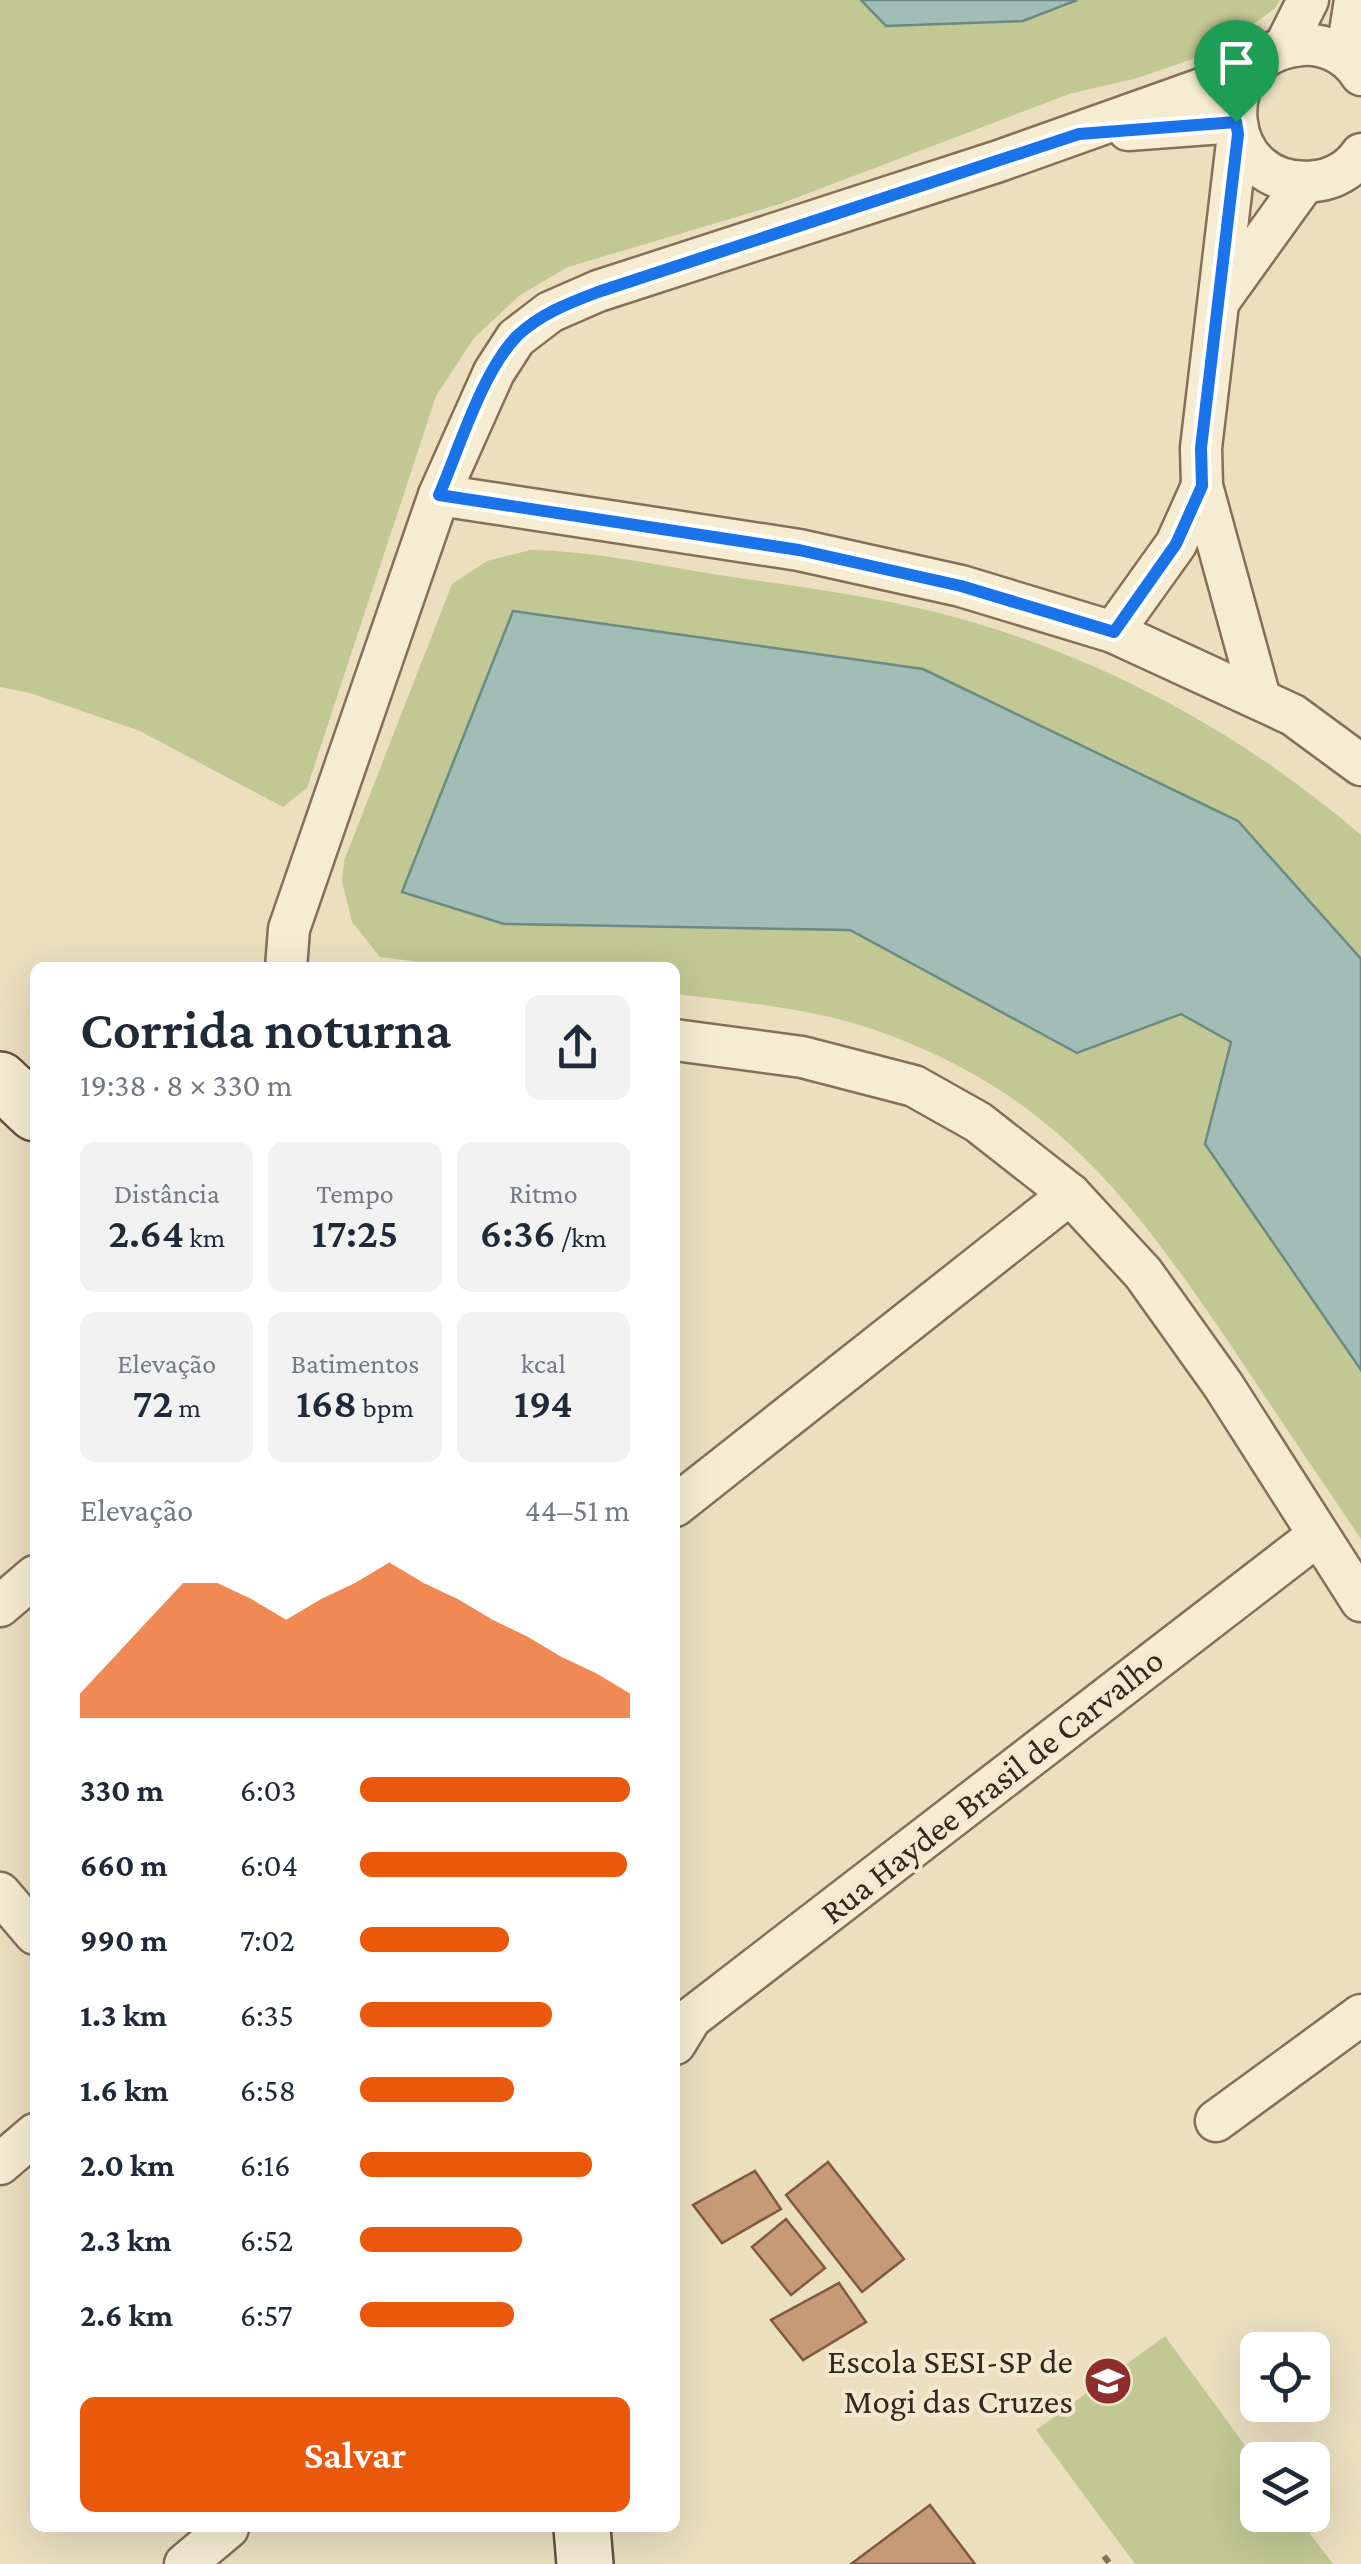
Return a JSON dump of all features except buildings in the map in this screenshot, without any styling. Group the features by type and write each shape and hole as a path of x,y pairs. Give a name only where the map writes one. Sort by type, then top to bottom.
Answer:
{"main road":[{"path":"0,1080 30,1108"},
{"path":"582,2532 584,2564"}],"street":[{"path":"1284,48 1308,0"},
{"path":"1355,0 1357,70"},
{"path":"1260,698 1202,486 1201,448 1238,92 1249,72 1264,57 1305,44 1327,48 1357,70"},
{"path":"265,962 287,948 439,495 494,372 516,338 550,312 598,292 1079,134 1249,72"},
{"path":"1079,134 1237,128"},
{"path":"1237,128 1248,154 1263,169 1282,180 1330,186"},
{"path":"1219,300 1361,154"},
{"path":"1114,632 1176,544 1202,486"},
{"path":"439,495 799,550 961,586 1114,632 1293,714 1360,761"},
{"path":"680,1041 802,1057 914,1086 978,1122 1070,1194 1144,1273 1222,1385 1361,1601"},
{"path":"680,1502 1070,1194"},
{"name":"Rua Haydee Brasil de Carvalho","path":"680,2036 691,2018 1317,1536"},
{"path":"0,1606 30,1580"},
{"path":"0,1893 30,1928"},
{"path":"1216,2122 1361,2015"},
{"path":"0,2164 30,2138"},
{"path":"185,2564 223,2532"}],"path":[{"path":"1104,2556 1110,2564"}],"green space":[{"path":"0,0 1280,0 1274,9 1216,51 1137,78 1069,94 780,204 568,267 520,295 474,338 436,396 307,788 283,807 140,731 30,693 0,687"},
{"path":"530,550 603,556 857,596 993,628 1106,672 1161,699 1265,761 1361,835 1361,1539 1193,1291 1120,1196 1039,1118 991,1085 937,1055 851,1022 680,995 680,962 420,962 380,957 352,922 342,881 344,861 452,584 487,561"},
{"path":"1165,2336 1242,2442 1240,2532 1309,2532 1333,2564 1135,2564 1036,2430"}],"water":[{"path":"861,0 1077,0 1023,21 886,26"},
{"path":"513,611 923,669 1238,821 1361,959 1361,1370 1205,1144 1231,1042 1181,1014 1077,1053 850,930 504,924 402,892"}],"place":[{"name":"Escola SESI-SP de Mogi das Cruzes","path":"1108,2381"}],"route":[{"path":"1236,122 1238,134 1201,448 1202,486 1176,544 1114,632 961,586 799,550 439,495 494,372 516,338 550,312 598,292 1079,134 1236,122"}]}
